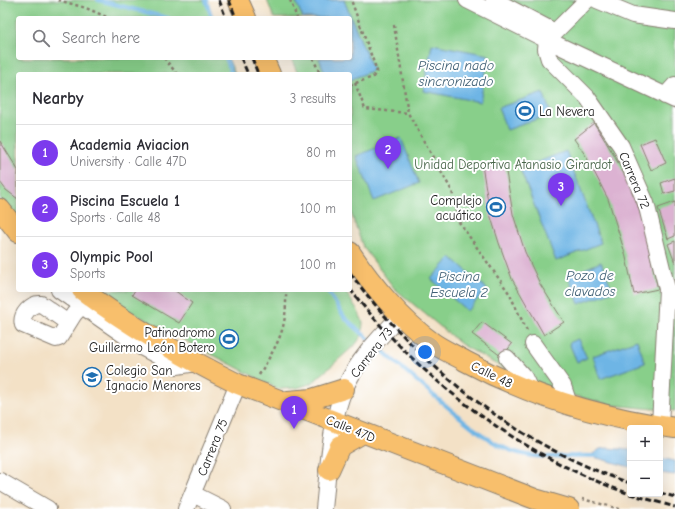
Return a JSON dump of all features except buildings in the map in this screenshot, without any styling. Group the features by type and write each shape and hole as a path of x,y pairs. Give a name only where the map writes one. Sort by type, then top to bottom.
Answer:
{"main road":[{"path":"238,0 245,16"},
{"path":"249,0 252,16"},
{"path":"264,60 269,72"},
{"path":"0,209 16,229"},
{"name":"Calle 48","path":"352,254 401,315 434,344 491,375 530,392 569,404 668,426"},
{"name":"Calle 47D","path":"85,298 139,331 196,363 238,384 535,499 569,509"},
{"path":"278,400 294,401 312,399 344,389"},
{"path":"329,470 340,446 363,433"}],"street":[{"path":"467,0 551,36 673,93"},
{"path":"494,0 551,36"},
{"path":"551,36 587,0"},
{"path":"597,0 633,15 675,21"},
{"name":"Carrera 72","path":"551,36 546,49 549,59 587,97 621,146 646,203 667,289 668,426"},
{"path":"66,292 85,298 68,323"},
{"name":"Carrera 73","path":"324,509 335,421 344,389 360,362 380,337 401,315"},
{"path":"533,344 563,386 569,404"},
{"path":"507,358 524,377 530,392"},
{"name":"Carrera 75","path":"186,509 238,384"},
{"path":"0,481 48,509"},
{"path":"193,494 224,509"}],"path":[{"path":"58,0 86,8 104,16"},
{"path":"290,0 296,16"},
{"path":"351,0 377,68 373,77 352,84"},
{"path":"394,25 408,113 452,191 459,222 508,293 533,344"},
{"path":"166,60 175,72"},
{"path":"314,60 319,72"},
{"path":"355,83 365,109 408,113"},
{"path":"258,376 280,339 286,314 286,292"}],"green space":[{"path":"0,0 205,0 211,16 16,16 16,60 229,60 234,72 16,72 16,221 0,198"},
{"name":"Unidad Deportiva Atanasio Girardot","path":"267,0 675,0 675,411 611,405 555,391 520,378 461,344 394,288 363,247 352,216 352,72 297,72 292,60 352,60 352,16 273,16"},
{"path":"99,292 345,292 357,309 363,322 362,335 356,344 312,383 297,388 278,389 114,303"}],"water":[{"path":"295,0 344,0 351,16 302,16"},
{"path":"352,19 373,70 352,79 352,72 324,72 320,60 352,60"},
{"name":"Piscina nado sincronizado","path":"432,44 489,55 480,102 423,91"},
{"name":"La Nevera","path":"543,92 551,114 507,130 498,108"},
{"path":"401,138 419,183 374,201 356,156"},
{"path":"566,151 601,243 556,261 520,169"},
{"name":"Piscina Escuela 2","path":"451,257 487,289 467,311 431,279"},
{"name":"Pozo de clavados","path":"601,262 613,291 579,304 568,276"},
{"path":"578,339 587,358 577,362 569,343"},
{"path":"637,340 645,363 600,379 593,356"},
{"path":"608,448 627,450 627,466 590,456 600,449"},
{"path":"663,459 675,461 675,475 663,473"}],"waterway":[{"path":"98,0 160,16"},
{"path":"206,0 211,16"},
{"path":"227,60 231,72"},
{"path":"328,292 345,318 372,342"},
{"path":"377,346 471,426 504,448 513,452 541,457 595,456"}],"railway":[{"path":"219,0 225,16"},
{"path":"229,0 235,16"},
{"path":"242,60 247,72"},
{"path":"253,60 257,72"},
{"path":"352,275 408,340 440,371 474,399 511,425 549,448 589,467 627,482"},
{"path":"352,291 408,354 441,384 475,411 550,459 590,478 627,493"},
{"path":"663,494 675,497"},
{"path":"640,497 675,507"}],"place":[{"name":"La Nevera","path":"525,111"},
{"name":"Piscina Escuela 1","path":"388,169"},
{"name":"Olympic Pool","path":"561,206"},
{"name":"Complejo acuático","path":"496,207"},
{"name":"Patinodromo Guillermo León Botero","path":"229,339"},
{"name":"Colegio San Ignacio Menores","path":"92,377"},
{"name":"Academia Aviacion","path":"294,429"}]}
